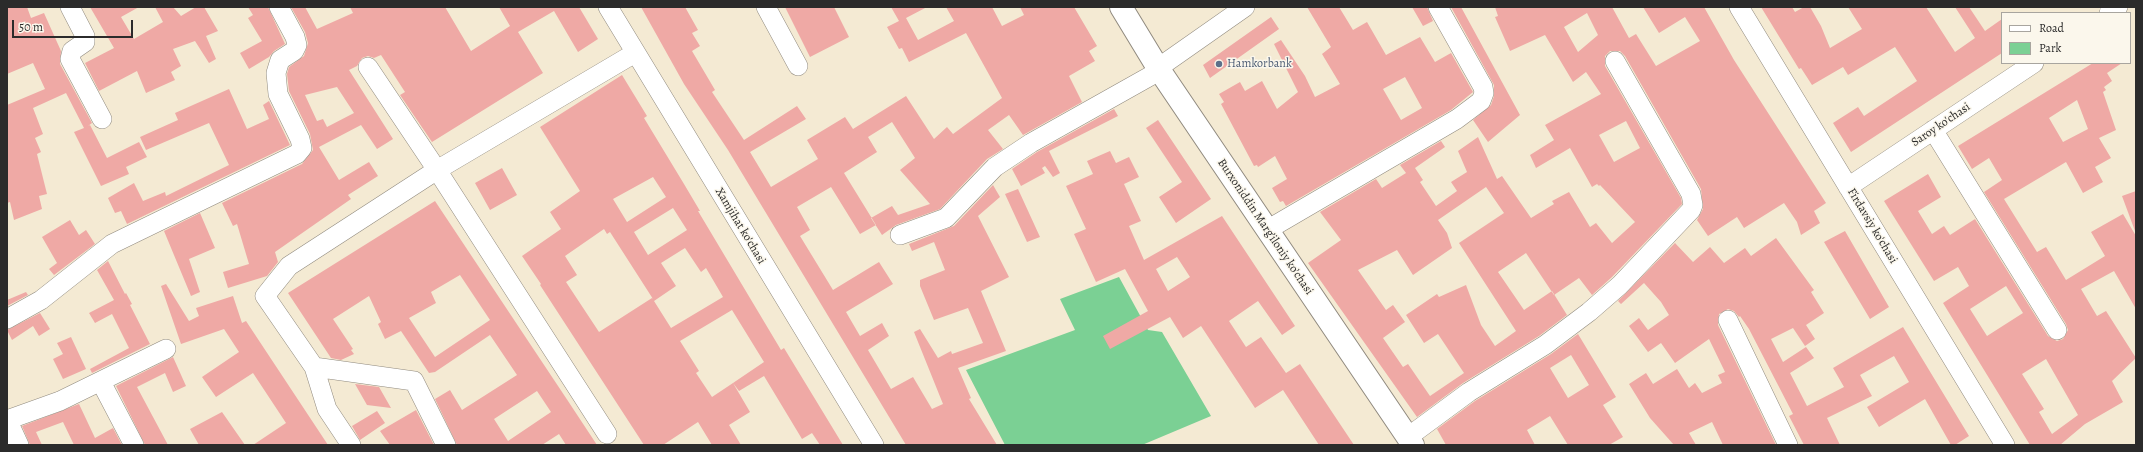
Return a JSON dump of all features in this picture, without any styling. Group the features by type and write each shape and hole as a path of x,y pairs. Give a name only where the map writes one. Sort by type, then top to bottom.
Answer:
{"main road":[{"name":"Burxoniddin Marg’iloniy ko’chasi","path":"1121,7 1159,69 1411,441"}],"street":[{"path":"70,7 85,36 85,42 72,51 70,59 102,119"},
{"path":"7,319 41,300 112,244 297,154 302,148 300,139 278,94 276,73 280,60 294,51 297,45 295,36 279,7"},
{"path":"766,7 798,66"},
{"path":"900,235 946,218 995,167 1031,143 1159,69 1245,7"},
{"path":"1267,230 1457,119 1481,101 1484,93 1483,87 1438,7"},
{"name":"Firdavsiy ko'chasi","path":"1739,7 2005,445"},
{"name":"Xamjihat ko'chasi","path":"615,10 635,53 874,445"},
{"path":"351,445 327,408 314,367 265,296 289,266 437,170 635,53"},
{"path":"1411,441 1469,392 1545,345 1588,312 1620,285 1692,210 1693,205 1691,194 1615,61"},
{"name":"Saroy ko'chasi","path":"1848,187 2032,64"},
{"path":"368,67 437,170 607,434"},
{"path":"1933,130 2057,330"},
{"path":"1728,320 1788,445"},
{"path":"19,445 7,419 60,401 166,349"},
{"path":"314,367 414,381 446,445"},
{"path":"101,382 134,445"}],"green space":[{"path":"1119,277 1148,330 1162,332 1211,416 1142,445 1005,445 966,370 1075,330 1060,299"}],"building":[{"path":"7,7 27,7 31,18 44,13 61,51 60,64 92,123 88,126 90,125 107,158 139,142 147,157 126,167 129,174 101,186 74,132 84,128 66,93 33,108 43,134 35,138 41,152 37,154 47,194 39,196 42,209 14,220 10,202 7,203 7,105 45,89 33,63 7,74"},
{"path":"90,7 139,7 121,17 134,39 163,22 155,7 173,7 181,16 196,7 204,7 218,31 206,36 216,59 209,63 195,41 173,49 181,66 171,72 175,80 146,93 137,71 99,91 85,63 114,48"},
{"path":"248,7 268,7 285,44 274,51 269,57 249,69 240,53 262,41 248,18 253,15"},
{"path":"291,7 305,7 317,29 353,13 350,7 445,7 471,51 510,26 499,7 579,7 598,39 578,52 554,11 518,32 543,73 432,142 400,95 405,92 381,55 374,58 368,56 362,58 357,66 349,70 393,139 377,149 361,125 319,147 339,180 369,162 378,176 348,195 351,199 275,252 278,262 267,276 228,288 223,272 249,264 237,224 233,226 222,203 302,164 313,150 310,134 289,91 287,74 289,67 304,56 308,43 305,32","holes":["337,87 354,113 327,127 323,119 317,121 305,95"]},
{"path":"641,7 685,7 698,30 692,33 700,46 692,51 715,90 712,92 744,140 797,106 806,119 750,152 771,187 818,159 807,140 845,117 853,129 906,96 934,139 947,127 953,134 1002,98 966,33 909,62 902,48 899,49 887,27 899,21 891,7 927,7 906,18 918,40 954,21 946,7 992,7 1002,26 1024,15 1020,7 1074,7 1097,46 1089,51 1095,61 1069,76 1082,102 1023,135 1009,115 988,130 1003,149 987,159 940,209 896,225 882,235 876,225 860,234 831,187 797,207 810,230 800,236 833,290 879,262 893,284 846,312 860,336 882,323 889,336 868,350 891,389 913,377 932,409 943,404 914,332 920,329 938,358 951,351 952,354 983,343 968,308 934,320 920,286 920,280 945,270 934,242 912,251 909,244 954,226 993,185 1000,197 978,216 1009,277 981,291 1006,351 958,368 971,398 969,399 997,445 906,445 728,150 684,84","holes":["892,122 915,158 900,170 930,204 898,215 892,206 872,218 844,173 877,152 868,137"]},
{"path":"785,7 834,7 849,37 810,57"},
{"path":"1307,7 1339,7 1353,30 1367,22 1386,55 1420,37 1435,62 1451,53 1473,92 1451,110 1286,206 1283,201 1280,202 1272,188 1287,179 1275,156 1258,167 1257,165 1254,166 1221,104 1224,102 1219,94 1240,82 1245,91 1262,81 1277,109 1298,92 1274,44 1281,40 1305,76 1315,97 1340,84 1322,54 1331,47","holes":["1405,77 1422,108 1401,120 1383,89"]},
{"path":"1412,7 1427,7 1433,21 1423,26"},
{"path":"1451,7 1461,7 1520,115 1488,142 1473,120 1491,105 1494,96 1494,85"},
{"path":"1495,7 1612,7 1629,38 1636,34 1656,66 1700,41 1685,17 1659,33 1643,7 1704,7 1734,60 1826,203 1814,211 1820,223 1801,235 1797,222 1784,203 1744,228 1737,217 1708,236 1697,220 1703,209 1701,189 1625,56 1620,51 1610,51 1605,56 1605,66 1681,198 1682,204 1612,277 1592,295 1579,278 1554,295 1567,315 1539,336 1463,383 1417,417 1308,263 1341,240 1320,212 1376,179 1382,188 1406,173 1400,165 1441,141 1445,147 1415,168 1423,180 1420,182 1436,206 1457,191 1451,182 1467,172 1458,151 1478,137 1497,179 1502,176 1531,218 1554,204 1552,201 1569,192 1590,227 1596,223 1612,243 1635,222 1600,185 1599,186 1597,184 1592,187 1570,148 1536,168 1530,155 1554,140 1545,125 1601,94 1586,72 1573,82 1545,35 1510,51 1495,17 1498,16","holes":["1587,13 1598,35 1578,52 1564,27","1626,121 1640,148 1614,162 1599,135","1486,187 1504,213 1459,243 1516,331 1495,346 1481,325 1466,285 1439,297 1437,294 1406,315 1424,343 1438,334 1464,373 1430,396 1408,364 1403,367 1383,338 1405,322 1393,305 1386,310 1358,270 1397,250 1413,275 1452,248 1447,233 1438,220","1526,253 1552,291 1524,310 1498,272"]},
{"path":"1761,7 1792,7 1795,12 1804,7 1810,7 1821,26 1830,48 1862,29 1848,7 1926,7 1955,52 1975,38 1955,7 1969,7 1985,31 2001,20 2001,54 1851,152 1833,123 1858,107 1864,116 1917,81 1895,47 1848,75 1843,67 1812,85 1801,68 1799,69"},
{"path":"1271,17 1279,29 1210,78 1203,65"},
{"path":"2091,64 2120,64 2107,73 2112,81 2104,87 2106,90 2103,92 2116,130 2099,138 2111,158 2095,167 2103,182 2083,193 2066,162 2004,199 2037,252 2046,247 2066,280 2105,256 2091,232 2123,214 2136,236 2136,309 2114,271 2081,289 2097,316 2106,311 2136,358 2112,381 2123,402 2085,424 2060,445 2030,445 1943,303 1969,286 1958,267 1934,281 1884,201 1928,174 1941,197 1918,211 1932,234 1944,226 1950,235 1975,219 2048,336 2057,341 2063,339 2068,330 2066,324 1984,192 2002,180 1989,158 1972,169 1958,146","holes":["2077,100 2088,129 2063,142 2049,118","2006,286 2023,313 1987,336 1970,309","2046,359 2078,415 2052,434 2039,412 2044,409 2022,374"]},
{"path":"622,75 647,116 644,118 781,350 784,348 843,445 820,445 812,433 802,439 764,376 739,391 733,383 750,412 729,425 741,445 712,445 698,422 663,445 644,445 522,256 561,229 550,212 580,191 540,127","holes":["653,177 666,197 627,222 613,199","673,208 687,230 648,255 634,232","604,229 607,234 610,232 653,299 652,298 599,332 566,282 577,275 565,256","685,248 701,272 706,268 723,297 671,328 654,301 676,286 661,263","732,310 764,362 712,397 696,373 699,371 680,341"]},
{"path":"229,89 247,129 269,119 263,105 269,101 290,145 127,224 121,211 115,213 108,198 134,183 143,201 165,192 166,196 229,165 209,123 146,150 140,137 178,120 175,113"},
{"path":"1114,109 1118,116 1049,151 1060,173 1053,177 1045,166 1042,168 1045,173 1021,186 1012,169 1037,152"},
{"path":"1158,120 1211,199 1176,223 1159,197 1182,182 1146,128"},
{"path":"1110,151 1116,163 1129,157 1139,177 1124,184 1141,221 1129,226 1144,260 1222,216 1295,326 1282,335 1258,301 1229,321 1246,347 1261,337 1286,373 1300,364 1354,445 1319,445 1283,390 1255,408 1201,326 1183,338 1170,317 1110,349 1103,336 1148,311 1125,269 1096,282 1074,234 1086,229 1066,186 1093,174 1087,161","holes":["1177,257 1190,277 1168,291 1156,269"]},
{"path":"502,168 517,195 490,210 475,183"},
{"path":"1018,189 1040,237 1027,242 1005,194"},
{"path":"2136,191 2136,231 2135,231 2122,196"},
{"path":"435,201 597,445 566,445 559,434 542,445 457,445 435,399 450,390 462,410 517,375 490,335 435,372 429,373 401,331 385,339 378,324 381,322 369,296 333,319 353,349 351,350 354,354 341,360 331,358 288,293","holes":["460,275 490,320 435,357 409,318 436,303 431,292","537,391 551,412 508,441 494,419"]},
{"path":"200,213 215,248 189,259 200,292 191,296 164,231"},
{"path":"70,220 79,235 86,230 95,244 54,275 49,269 57,263 42,237"},
{"path":"1845,231 1889,307 1870,319 1824,242"},
{"path":"1776,238 1814,290 1811,292 1824,313 1806,325 1815,339 1805,346 1793,328 1771,339 1783,362 1806,347 1814,358 1790,373 1807,406 1844,387 1833,368 1903,327 1969,436 1955,445 1951,445 1925,399 1879,427 1867,407 1909,382 1894,356 1860,375 1872,396 1827,418 1840,445 1804,445 1789,416 1793,414 1749,329 1740,316 1739,317 1734,311 1728,309 1719,314 1718,325 1776,445 1723,445 1712,422 1689,433 1696,445 1674,445 1650,418 1629,384 1646,373 1653,384 1677,369 1689,388 1695,383 1702,393 1722,383 1718,375 1725,372 1709,339 1675,363 1661,343 1648,352 1629,326 1639,318 1648,330 1669,315 1661,302 1644,283 1621,304 1618,301 1675,243 1693,262 1710,247 1724,263 1745,248 1751,256"},
{"path":"108,261 125,294 126,293 132,304 130,305 150,344 92,373 90,369 129,348 112,314 95,323 89,313 114,300 97,270"},
{"path":"166,284 189,321 199,316 196,308 233,296 242,323 246,321 328,445 253,445 286,423 253,373 216,397 202,377 239,352 224,329 181,344 161,286"},
{"path":"26,292 28,295 7,306 7,300"},
{"path":"40,313 50,329 39,336 33,326 12,340 7,330"},
{"path":"1578,334 1616,397 1603,405 1623,437 1609,445 1568,445 1550,416 1527,430 1535,445 1446,445 1437,429 1475,401 1551,354","holes":["1571,355 1589,385 1568,398 1550,368"]},
{"path":"71,337 86,369 63,379 53,359 63,354 57,343"},
{"path":"173,357 186,386 173,392 165,373 137,387 168,445 145,445 116,386"},
{"path":"355,384 379,387 391,408 367,405"},
{"path":"79,404 95,438 113,428 122,445 74,445 63,422 36,432 42,445 30,445 22,426"},
{"path":"416,410 434,445 390,445 380,431"},
{"path":"377,411 385,423 360,440 352,426"},
{"path":"222,412 245,445 199,445 190,429"}],"place":[{"name":"Hamkorbank","path":"1219,64"}]}
